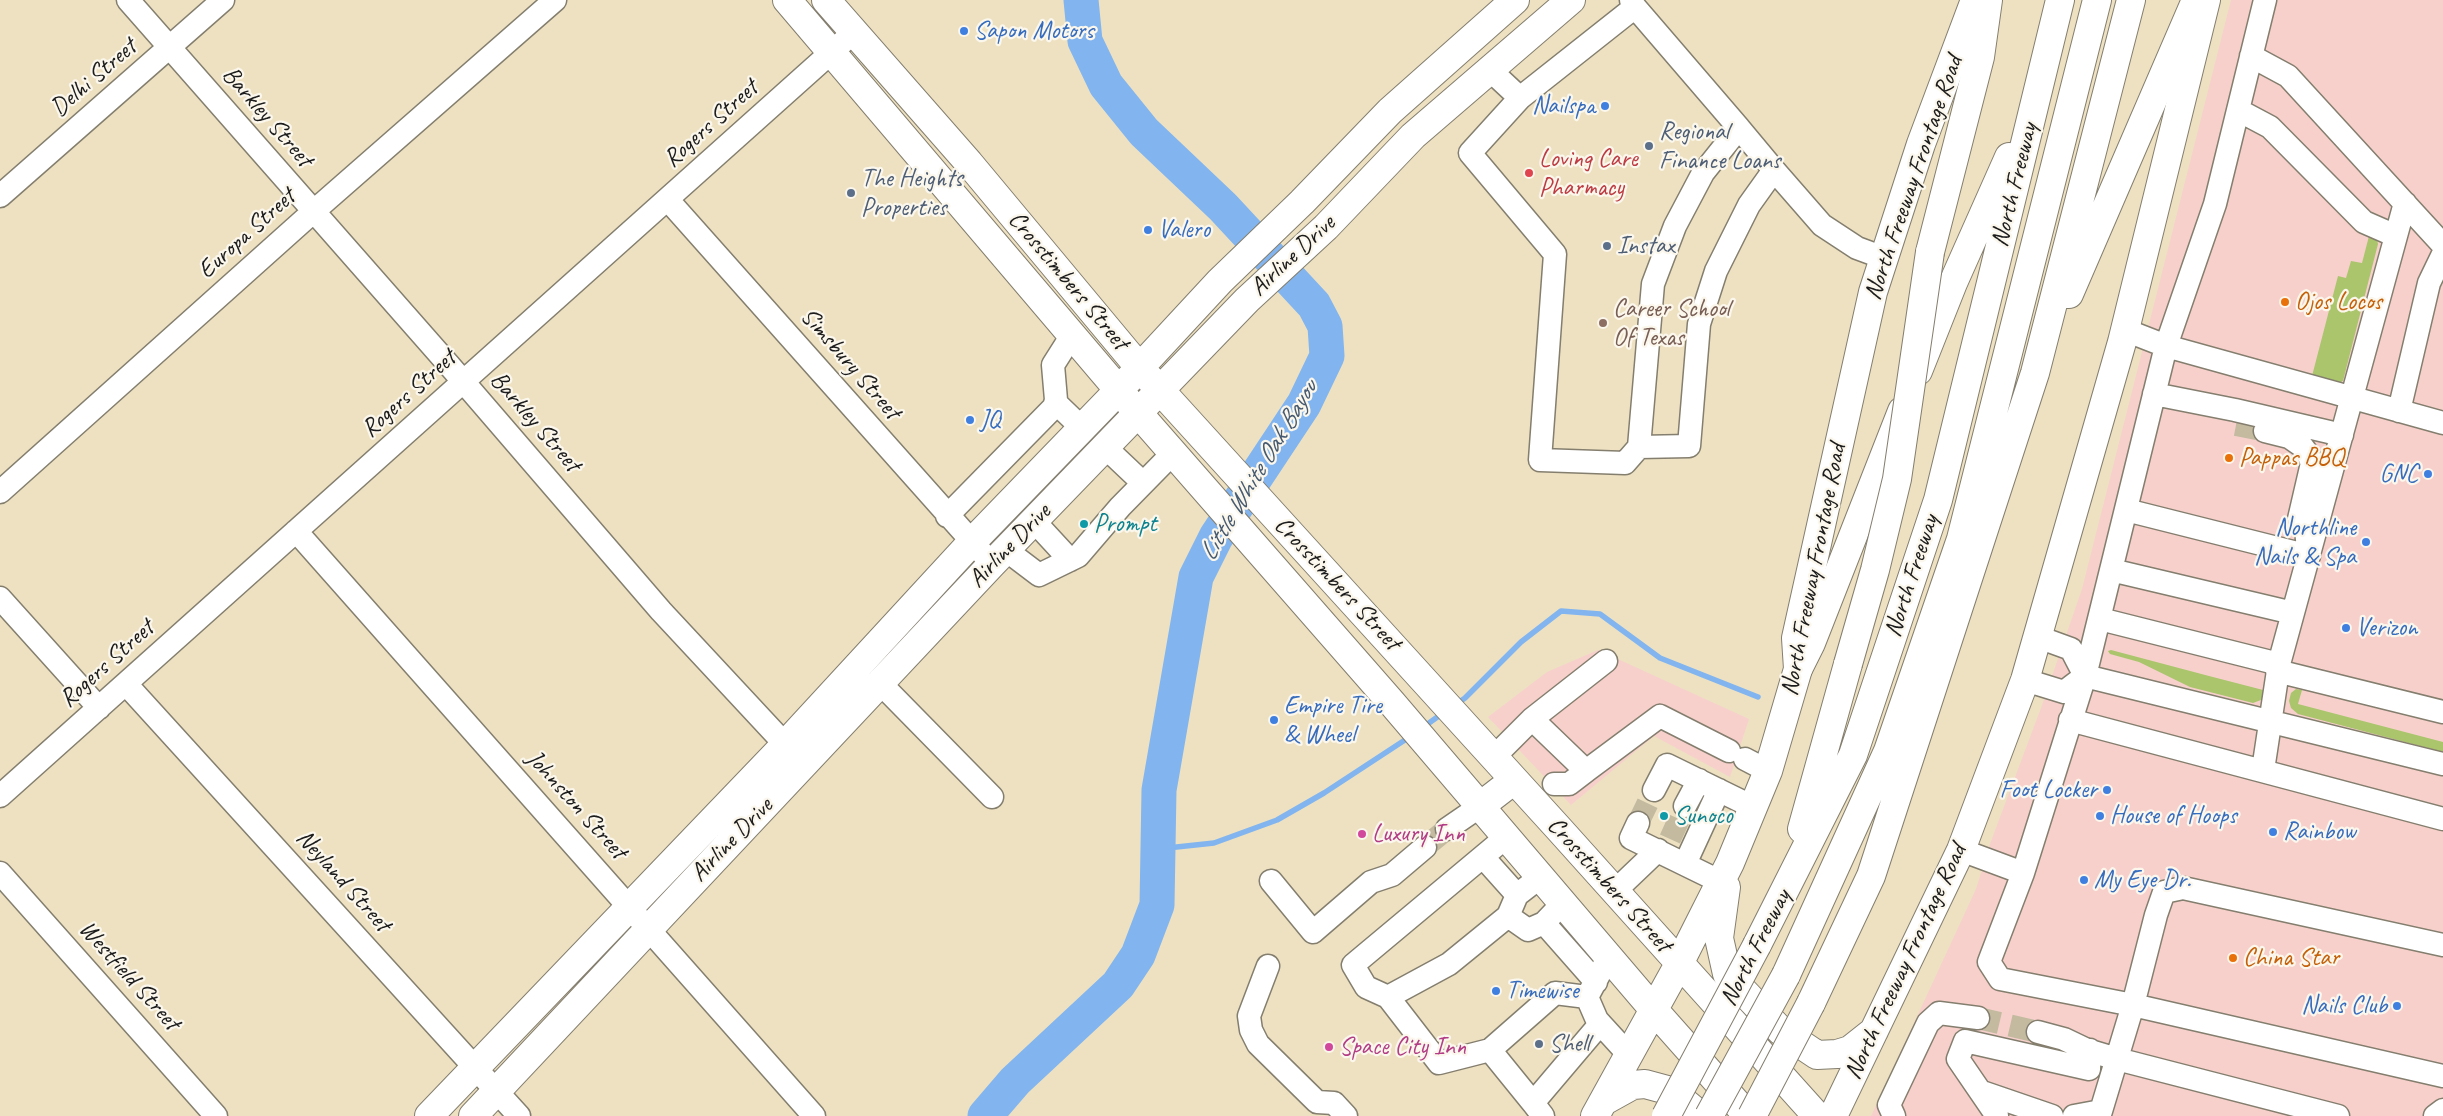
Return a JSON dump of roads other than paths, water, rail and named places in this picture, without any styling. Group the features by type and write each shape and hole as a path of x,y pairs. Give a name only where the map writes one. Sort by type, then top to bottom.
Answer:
{"main road":[{"name":"Crosstimbers Street","path":"787,0 830,53 945,185 1139,414 1392,703 1539,878 1553,913 1608,958 1750,1116"},
{"name":"Crosstimbers Street","path":"826,0 969,163 1139,367 1427,682 1817,1116"},
{"name":"Airline Drive","path":"429,1116 784,746 971,543 1119,390 1220,281 1302,202 1390,111 1515,0"},
{"name":"Airline Drive","path":"473,1116 648,927 1246,300 1326,227 1413,136 1571,0"},
{"name":"North Freeway Frontage Road","path":"1600,1108 1679,964 1725,872 1753,807 1748,760 1798,669 1796,638 1871,302 1920,144 1975,0"},
{"path":"1779,904 1875,570 1897,479 1930,252 1980,57 1988,0"},
{"name":"North Freeway","path":"1666,1116 1779,904 1853,755 1938,500 2060,0"},
{"name":"North Freeway","path":"1709,1116 1786,975 1888,751 1961,539 2097,0"},
{"path":"1750,1116 1811,1003 1871,876 2035,374 2131,0"},
{"path":"2035,374 2196,0"},
{"name":"North Freeway Frontage Road","path":"1833,1116 1961,850 2025,680 2125,330 2206,0"},
{"path":"1798,669 1811,643 1953,283 2038,94"},
{"path":"1390,111 1413,136"},
{"path":"945,185 969,163"},
{"path":"1326,628 1353,602"},
{"path":"1479,807 1514,780"},
{"path":"1725,872 1719,938 1727,974 1782,1031 1817,1055 1837,1054 1850,1050 1874,1031"},
{"path":"1600,1108 1633,1085 1645,1084 1671,1091 1701,1116"}],"street":[{"name":"Barkley Street","path":"128,0 464,382 661,611 784,746 804,764"},
{"name":"Delhi Street","path":"0,196 223,0"},
{"name":"Europa Street","path":"0,492 314,211 555,0"},
{"path":"2266,0 2215,204 2166,346 2085,676 2023,873 1989,962 2000,978 2133,1005 2443,1076"},
{"path":"1739,128 1703,173 1675,226 1653,284 1639,447 1625,463 1540,460 1554,254 1470,153 1520,98 1633,3 1822,225 1857,248 1884,258"},
{"name":"Rogers Street","path":"0,796 854,32"},
{"path":"2251,56 2288,76 2443,245"},
{"path":"1490,70 1520,98"},
{"path":"2238,110 2270,127 2303,158 2364,222 2396,236"},
{"path":"1639,447 1689,446 1699,324 1716,271 1749,205 1774,170"},
{"name":"Simsbury Street","path":"668,200 971,543 1039,575 1070,560"},
{"path":"2299,553 2342,435 2405,203"},
{"path":"2399,410 2429,283 2443,254"},
{"path":"2125,330 2166,346 2443,423"},
{"path":"947,516 1054,407 1056,402 1053,365 1072,335"},
{"path":"2154,394 2342,435"},
{"path":"1056,402 1082,428"},
{"path":"2206,404 2218,415 2236,425"},
{"path":"2262,430 2289,437 2302,446 2312,463 2303,506 2293,613 2278,667 2272,721 2263,770"},
{"path":"1106,448 1143,483"},
{"path":"1034,521 1070,560 1078,556 1143,483 1174,452"},
{"path":"977,485 1002,510"},
{"path":"2126,510 2299,553"},
{"name":"Johnston Street","path":"296,531 814,1116"},
{"path":"2111,570 2293,613"},
{"path":"0,598 99,708"},
{"path":"2100,619 2443,712"},
{"path":"2038,637 2071,649 2085,676 2443,764"},
{"path":"1485,747 1532,719 1606,662"},
{"path":"2025,680 2064,692 2085,676"},
{"path":"880,683 992,797"},
{"name":"Neyland Street","path":"126,684 519,1116"},
{"path":"1554,784 1569,784 1660,716 1748,760"},
{"path":"1532,719 1586,771"},
{"path":"2070,720 2443,819"},
{"path":"1654,790 1667,765 1753,807"},
{"path":"1685,806 1699,780"},
{"path":"1685,864 1719,790"},
{"path":"1447,828 1479,807"},
{"path":"1638,823 1631,838 1663,847 1685,864 1725,872"},
{"path":"1505,838 1353,965 1366,986 1388,997 1439,1062 1490,1050 1555,994 1591,989"},
{"path":"1271,881 1313,932 1371,882 1392,875 1425,847"},
{"path":"1615,891 1663,847"},
{"path":"1961,850 2023,873"},
{"path":"1483,857 1517,895"},
{"name":"Westfield Street","path":"0,873 216,1116"},
{"path":"1388,997 1449,964 1508,916 1517,895 1539,878"},
{"path":"2074,1116 2111,1113 2117,1059 2164,892 2183,888 2443,945"},
{"path":"1508,916 1528,930 1553,913 1591,989 1600,1024 1630,1055"},
{"path":"1591,989 1608,958"},
{"path":"1268,966 1250,1016 1251,1030 1258,1044 1317,1102 1334,1103 1346,1116"},
{"path":"1894,1116 1889,1105 1928,1023 1939,1013 1955,1014 1977,1024"},
{"path":"1490,1050 1538,1109 1600,1024"},
{"path":"2036,1039 2064,1039 2117,1059 2338,1116"},
{"path":"1997,1116 1958,1059 1965,1041 2089,1069 2089,1050"},
{"path":"1982,1092 2052,1116"},
{"path":"2435,1116 2443,1110"}],"waterway":[{"name":"Little White Oak Bayou","path":"985,1116 1015,1081 1118,985 1138,955 1157,905 1159,790 1196,577 1216,537 1304,404 1327,356 1325,326 1314,305 1223,207 1144,132 1106,85 1085,41 1081,0"},
{"path":"1455,705 1465,698 1521,642 1561,611 1600,614 1660,658 1758,697"},
{"path":"1422,728 1443,713"},
{"path":"1158,849 1214,843 1277,820 1324,793 1411,736"}],"tunnel":[{"path":"2236,425 2262,430"},
{"path":"1638,823 1654,790"},
{"path":"1670,839 1685,806"},
{"path":"1425,847 1447,829"},
{"path":"1978,1018 2038,1032"}],"place":[{"name":"Sapon Motors","path":"964,31"},
{"name":"Nailspa","path":"1605,106"},
{"name":"Regional Finance Loans","path":"1649,146"},
{"name":"Loving Care Pharmacy","path":"1529,173"},
{"name":"The Heights Properties","path":"851,193"},
{"name":"Valero","path":"1148,230"},
{"name":"Instax","path":"1607,246"},
{"name":"Ojos Locos","path":"2285,302"},
{"name":"Career School Of Texas","path":"1603,323"},
{"name":"JQ","path":"970,420"},
{"name":"Pappas BBQ","path":"2229,458"},
{"name":"GNC","path":"2428,474"},
{"name":"Prompt","path":"1084,524"},
{"name":"Northline Nails & Spa","path":"2366,542"},
{"name":"Verizon","path":"2346,628"},
{"name":"Empire Tire & Wheel","path":"1274,720"},
{"name":"Foot Locker","path":"2107,790"},
{"name":"Sunoco","path":"1664,816"},
{"name":"House of Hoops","path":"2100,816"},
{"name":"Rainbow","path":"2273,832"},
{"name":"Luxury Inn","path":"1362,834"},
{"name":"My Eye Dr.","path":"2084,880"},
{"name":"China Star","path":"2233,958"},
{"name":"Timewise","path":"1496,991"},
{"name":"Nails Club","path":"2397,1006"},
{"name":"Shell","path":"1539,1044"},
{"name":"Space City Inn","path":"1329,1047"}]}
